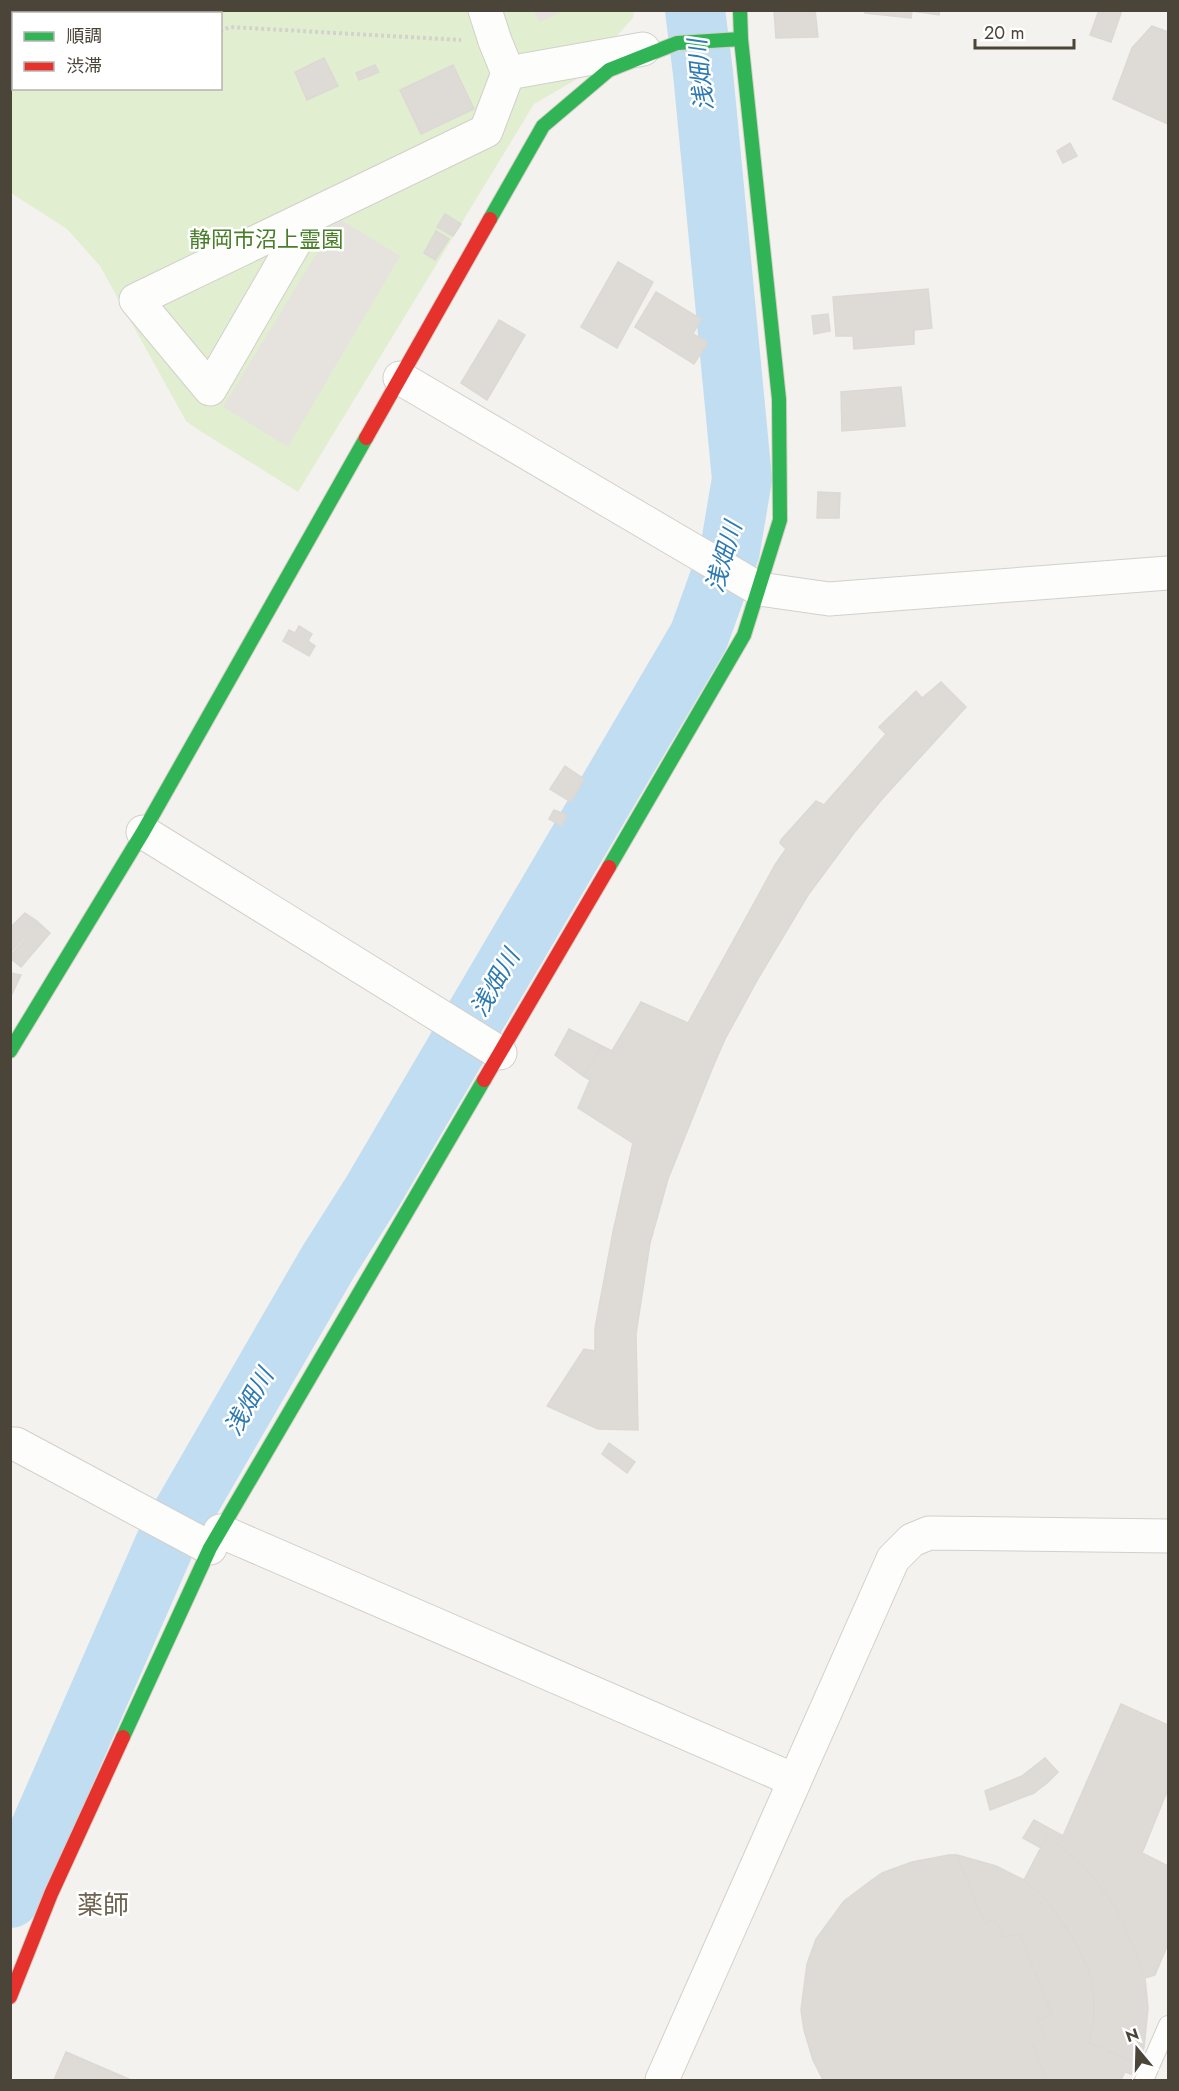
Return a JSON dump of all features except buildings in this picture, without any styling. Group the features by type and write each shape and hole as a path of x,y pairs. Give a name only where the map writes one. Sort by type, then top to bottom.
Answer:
{"street":[{"path":"309,216 210,389 136,300 309,216 486,131 508,73 484,10"},
{"path":"10,1997 51,1894 215,1540 744,636 780,520 779,399 741,39 740,10"},
{"path":"508,73 677,43 741,39"},
{"path":"10,1051 143,832 543,126 609,70 677,43"},
{"path":"400,378 759,590 829,599 1168,573"},
{"path":"143,832 500,1053"},
{"path":"10,1444 16,1444 215,1540 794,1780"},
{"path":"662,2080 893,1559 912,1540 929,1533 1168,1536"}],"lane":[{"path":"1144,2080 1168,2025"}],"path":[{"path":"222,30 230,27 495,41"}],"green space":[{"name":"静岡市沼上霊園","path":"10,11 634,11 633,18 577,79 534,104 298,492 186,421 100,266 67,229 11,193"}],"shaded area":[{"path":"533,11 563,11 540,22"},
{"path":"338,218 400,256 288,447 223,407"}],"waterway":[{"name":"浅畑川","path":"10,1898 165,1544 328,1262 373,1191 699,636 730,550 742,479 695,10"}],"traffic: fast":[{"path":"609,867 744,635 780,520 779,399 741,39 740,10"},
{"path":"490,219 543,126 609,70 677,43 741,39"},
{"path":"10,1051 143,832 366,438"},
{"path":"123,1737 210,1548 484,1080"}],"traffic: jam":[{"path":"366,438 490,219"},
{"path":"484,1080 609,867"},
{"path":"10,1997 51,1894 123,1737"}],"district":[{"name":"薬師","path":"103,1905"}]}
